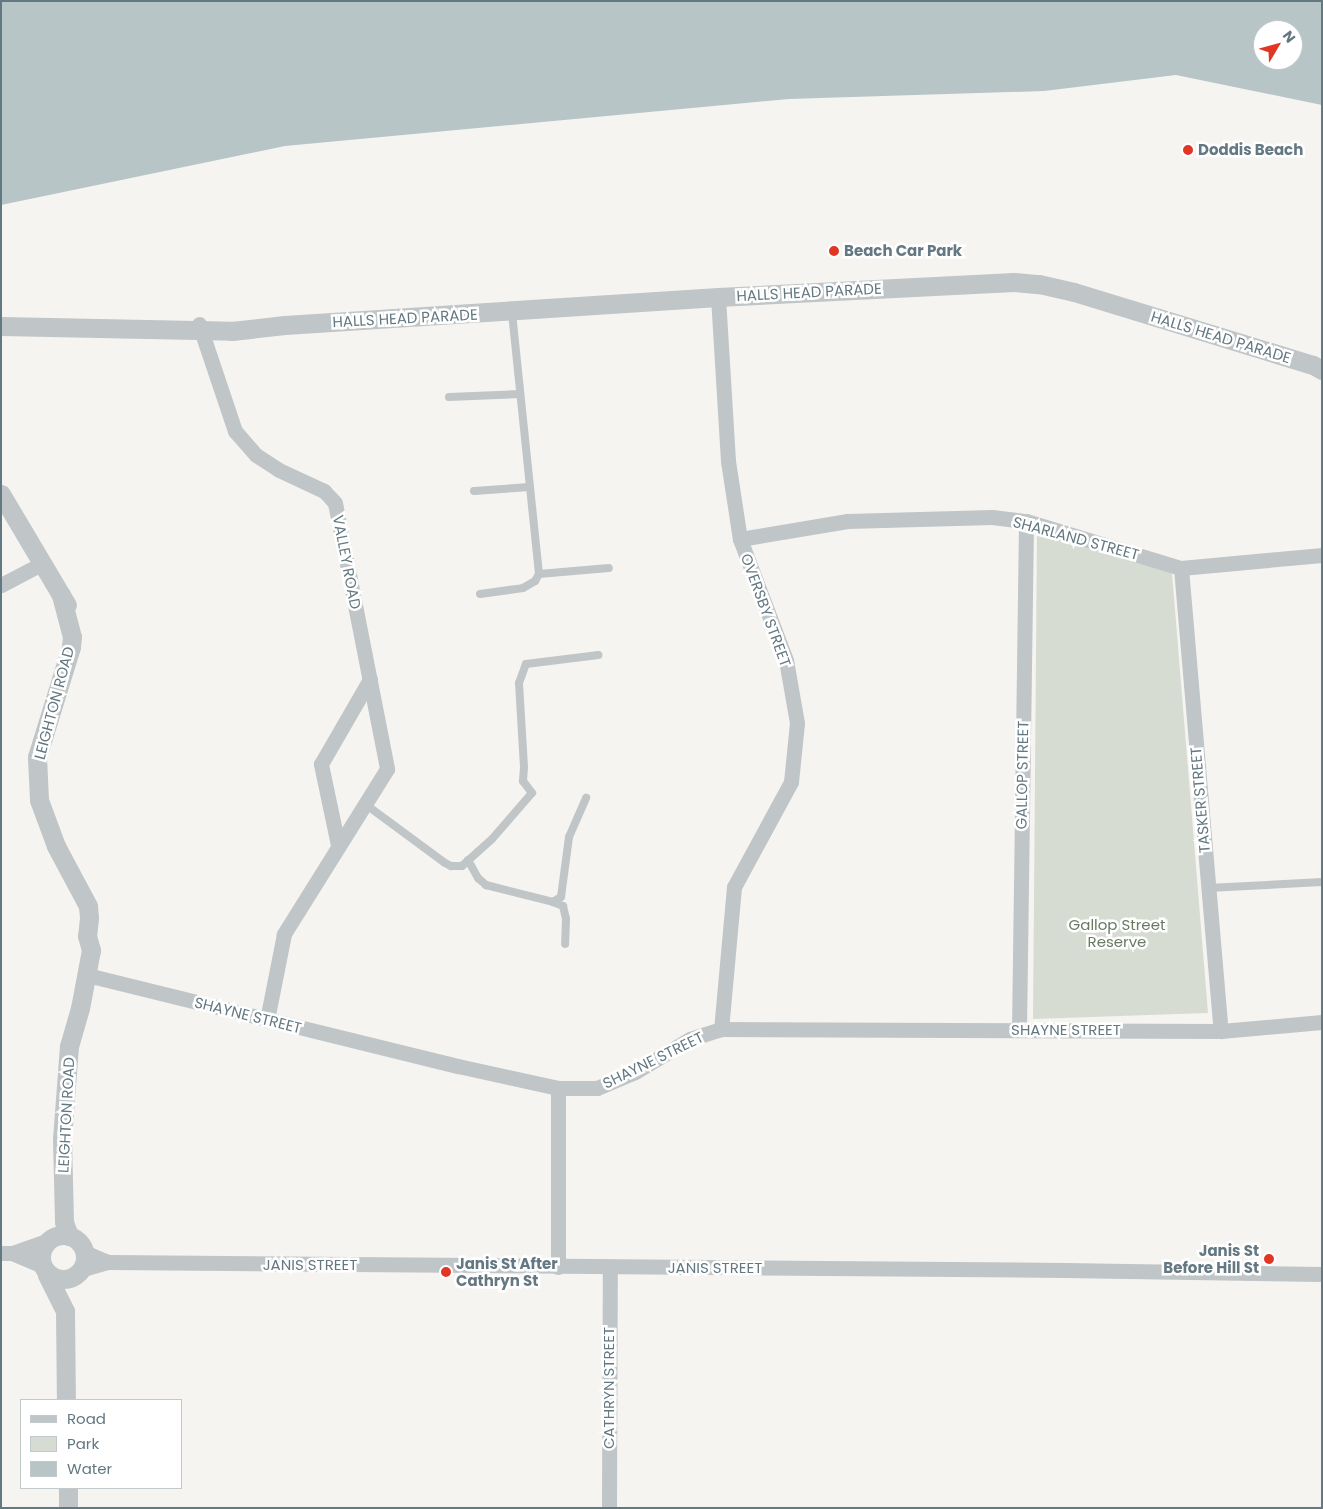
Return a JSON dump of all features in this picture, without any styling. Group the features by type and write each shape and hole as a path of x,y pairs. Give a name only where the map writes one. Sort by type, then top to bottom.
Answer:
{"street":[{"name":"HALLS HEAD PARADE","path":"1,326 255,330 285,325 512,312 718,297 1014,282 1040,284 1116,304 1313,365 1322,370"},
{"name":"OVERSBY STREET","path":"718,297 728,461 740,539 786,660 797,723 791,782 734,887 721,1029"},
{"name":"HALLS HEAD PARADE","path":"1,315 200,328"},
{"name":"VALLEY ROAD","path":"200,328 235,431 256,455 279,470 324,491 335,502 388,769 338,845 284,934 267,1020"},
{"name":"LEIGHTON ROAD","path":"1,494 41,564 62,596 72,637 71,647 37,757 39,800 56,846 88,906 87,936 91,950 87,975 69,1046 62,1139 58,1234 40,1255 45,1270"},
{"name":"SHARLAND STREET","path":"740,539 847,521 992,517 1026,521 1181,568 1322,555"},
{"name":"GALLOP STREET","path":"1019,1030 1026,521"},
{"path":"1,584 41,564"},
{"name":"TASKER STREET","path":"1181,568 1221,1031"},
{"path":"338,845 321,764 370,679"},
{"name":"SHAYNE STREET","path":"87,975 267,1020 558,1088 597,1088 635,1072 690,1039 721,1029 1221,1031 1322,1022"},
{"path":"558,1088 558,1267"},
{"path":"7,1253 58,1234 81,1245 81,1265 74,1291 65,1311 66,1399"},
{"path":"7,1253 62,1280 81,1265"},
{"name":"JANIS STREET","path":"81,1265 108,1262 1322,1274"},
{"name":"CATHRYN STREET","path":"609,1508 610,1268"},
{"path":"45,1270 65,1311"},
{"path":"68,1489 68,1508"}],"lane":[{"path":"480,594 523,588 535,581 538,574 512,312"},
{"path":"450,397 520,394"},
{"path":"474,491 530,487"},
{"path":"538,574 609,568"},
{"path":"365,804 445,863 451,866 462,866 492,839 532,792 523,781 524,767 519,683 526,664 598,655"},
{"path":"553,902 561,897 568,837 586,798"},
{"path":"468,860 478,878 486,885 563,906 566,919 565,944"},
{"path":"1208,888 1322,882"}],"green space":[{"name":"Gallop Street Reserve","path":"1037,530 1172,573 1208,1013 1033,1019"}],"water":[{"path":"1,1 1322,1 1322,105 1176,75 1044,91 789,99 285,146 1,205"}],"place":[{"name":"Doddis Beach","path":"1188,150"},
{"name":"Beach Car Park","path":"834,251"},
{"name":"Janis St Before Hill St","path":"1269,1259"},
{"name":"Janis St After Cathryn St","path":"446,1272"}]}
